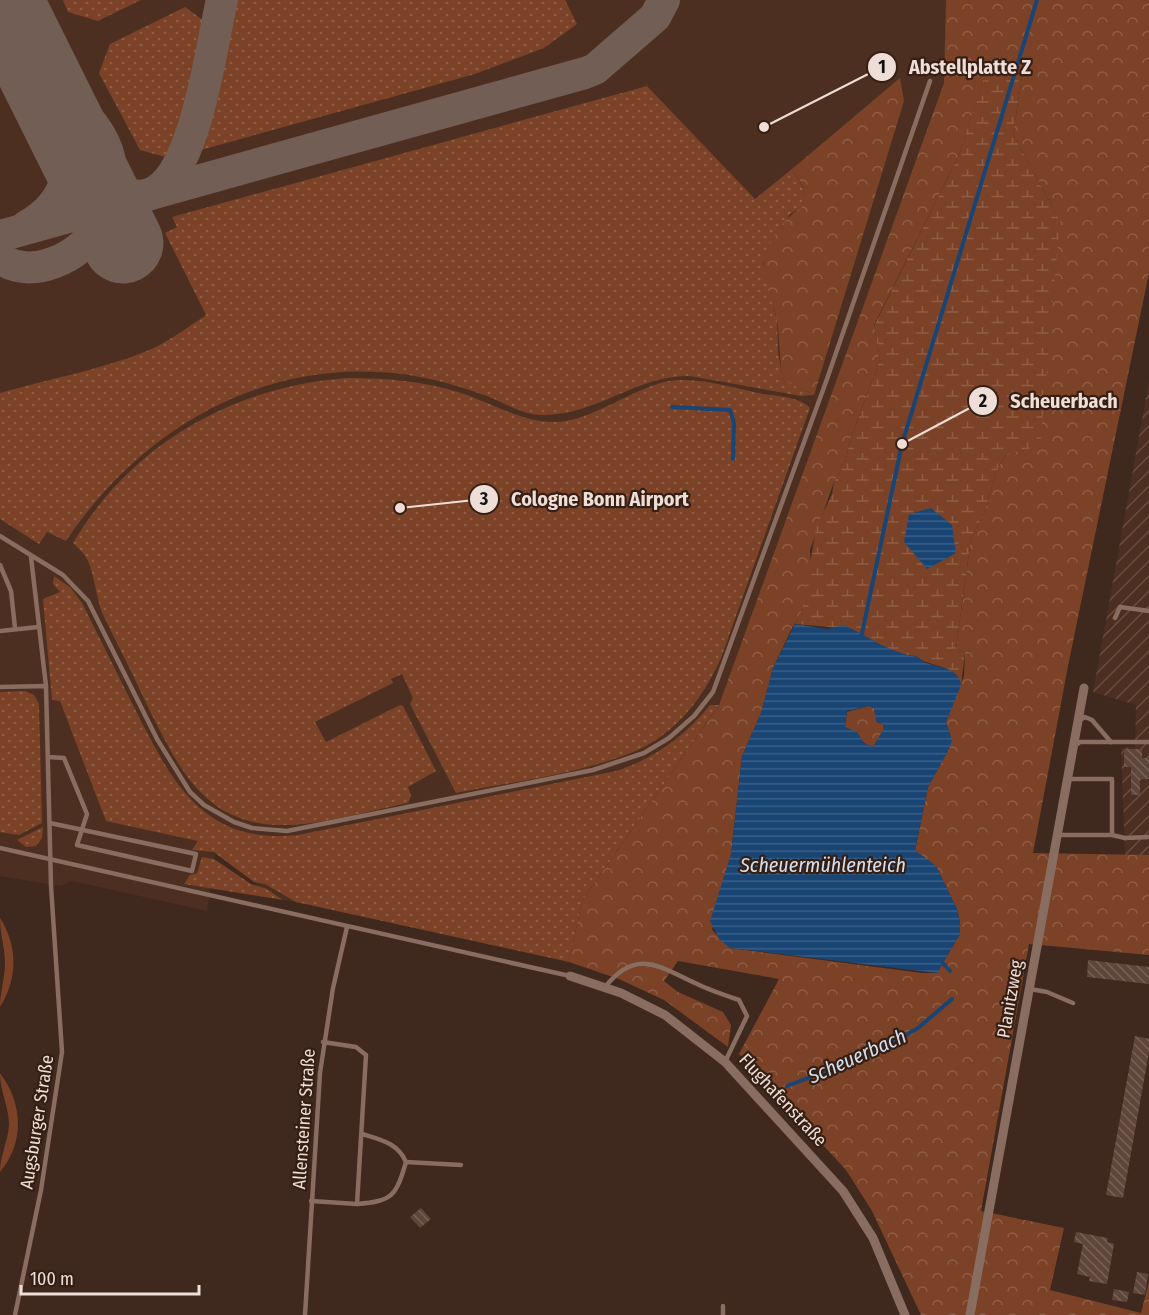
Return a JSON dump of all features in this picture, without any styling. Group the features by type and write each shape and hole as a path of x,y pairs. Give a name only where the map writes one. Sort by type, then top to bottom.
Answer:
{"street":[{"name":"Planitzweg","path":"970,1315 1084,688"},
{"name":"Flughafenstraße","path":"570,976 605,987 665,1015 725,1062 843,1191 873,1238 905,1315"}],"lane":[{"path":"0,536 63,576 88,601 157,740 190,792 204,805 234,822 252,828 287,831 593,771 644,753 669,738 694,716 714,692 827,379 930,81"},
{"name":"Augsburger Straße","path":"15,1315 40,1190 62,1052 51,860 46,686 31,557"},
{"path":"0,566 11,591 15,628"},
{"path":"1115,618 1120,607 1149,611"},
{"path":"0,631 38,627"},
{"path":"0,687 46,686"},
{"path":"1079,720 1085,717 1092,720 1111,742"},
{"path":"1075,746 1080,742 1149,742"},
{"path":"48,757 64,758 87,814 81,827 77,845 192,871 195,867 196,854 81,827 50,823"},
{"path":"1068,779 1112,778 1112,835"},
{"path":"1057,835 1149,837"},
{"path":"0,848 570,976"},
{"name":"Allensteiner Straße","path":"305,1315 323,1042 347,927"},
{"path":"605,987 618,971 639,963 655,963 697,985 739,1000 747,1016 725,1062"},
{"path":"1029,989 1047,992 1073,1003"},
{"path":"323,1042 356,1047 366,1055 357,1204"},
{"path":"311,1202 357,1204 383,1202 391,1198 399,1186 406,1162 401,1151 389,1143 362,1134"},
{"path":"406,1162 460,1165"},
{"path":"723,1306 723,1315"}],"shaded area":[{"path":"0,0 975,0 740,673 665,782 306,904 277,899 215,854 207,911 72,881 60,886 0,876"},
{"path":"1149,381 1149,855 1125,855 1121,748 1135,747 1136,705 1093,692"}],"green space":[{"path":"63,0 141,0 98,21 68,12"},
{"path":"236,0 565,0 577,24 544,48 475,74 201,150 206,141"},
{"path":"946,0 1149,0 1149,273 1068,666 1033,853 1149,855 1149,955 1029,944 981,1211 1064,1228 1050,1290 1141,1313 1149,1282 1149,1315 921,1315 872,1211 846,1170 739,1054 779,979 678,961 664,981 678,992 723,1012 731,1025 728,1047 664,1000 619,979 569,962 582,901 719,705 944,83","holes":["991,57 1022,77 1013,134 1060,221 1006,454 996,472 984,514 971,538 956,648 965,653 964,676 946,722 950,734 950,747 928,787 915,851 936,866 957,909 960,934 937,973 730,948 712,930 731,854 742,756 761,713 773,668 802,611 811,568 810,550 834,482 846,460 849,444 880,359 874,325 959,155"]},
{"path":"185,7 204,21 186,110 173,144 165,157 140,150 99,73 110,44"},
{"path":"991,56 1022,77 1013,134 1060,221 1040,446 1006,454 996,472 984,514 971,538 956,648 965,653 961,685 954,673 948,669 876,644 852,629 795,624 792,628 802,611 816,528 832,494 834,482 846,460 849,444 880,359 874,326 959,155"},
{"path":"900,78 904,101 814,395 783,380 776,314 764,275 766,254 783,224 802,207 804,188 792,169"},
{"path":"647,86 755,199 792,169 804,189 802,207 790,214 763,263 777,321 778,352 783,380 814,395 801,396 690,376 671,377 634,388 580,409 561,414 542,415 521,411 479,393 425,378 371,372 319,374 269,385 221,404 177,429 135,461 98,498 66,541 47,532 39,544 0,519 0,393 129,358 170,339 206,315 165,233 177,227 172,217"},
{"path":"349,378 431,385 458,392 524,417 552,422 578,418 652,386 676,380 701,381 788,398 801,401 810,408 721,658 695,704 677,723 656,740 613,759 560,774 456,793 410,704 413,698 402,674 391,679 393,683 315,722 326,742 400,705 403,706 436,771 408,787 411,796 408,803 327,821 278,825 252,822 230,814 196,787 182,769 159,729 104,617 88,561 73,543 97,508 125,476 156,449 190,426 227,407 266,393 307,383"},
{"path":"54,576 71,588 82,603 149,736 178,784 214,819 238,830 265,835 298,835 616,771 656,753 679,737 710,705 719,705 582,901 569,962 296,902 265,884 254,882 214,852 192,850 198,841 106,821 60,701 52,700 43,599 60,592 53,584"},
{"path":"25,691 34,695 39,704 42,823 19,835 0,832 0,692"},
{"path":"869,706 874,708 877,722 883,724 884,729 873,747 867,745 845,727 847,712"},
{"path":"43,827 42,838 36,846 26,847 17,840"},
{"path":"202,857 214,859 251,884 265,888 283,900 184,884 190,875 197,873"},
{"path":"0,918 10,940 14,962 10,985 0,1007 5,963"},
{"path":"0,1073 13,1097 18,1123 14,1148 0,1172 9,1125"}],"water":[{"path":"931,508 952,525 956,553 927,569 904,542 909,514"},
{"name":"Scheuermühlenteich","path":"795,624 827,629 843,625 888,648 918,657 928,664 948,669 958,678 961,685 946,722 952,740 928,787 915,850 936,866 957,909 960,922 960,934 937,973 730,948 720,940 710,921 731,854 742,756 761,713 773,668","holes":["869,706 874,708 876,721 883,724 884,729 873,747 864,743 857,732 845,727 847,711"]}],"building":[{"path":"1124,749 1142,749 1142,758 1149,758 1149,779 1140,779 1140,795 1131,795 1131,767 1124,767"},
{"path":"1088,960 1149,967 1149,984 1087,977"},
{"path":"1135,1036 1149,1039 1149,1052 1123,1198 1106,1195"},
{"path":"421,1208 431,1219 420,1228 410,1217"},
{"path":"1076,1232 1108,1238 1107,1242 1114,1244 1107,1284 1089,1281 1090,1277 1077,1274 1083,1244 1074,1242"},
{"path":"1137,1272 1148,1274 1145,1295 1133,1293"},
{"path":"1114,1289 1129,1292 1127,1302 1112,1300"}],"waterway":[{"name":"Scheuerbach","path":"861,638 902,444 1037,0"},
{"path":"672,407 730,410 734,423 733,459"},
{"name":"Scheuerbach","path":"939,959 950,971"},
{"name":"Scheuerbach","path":"787,1086 876,1052 918,1028 952,999"}],"taxiway":[{"path":"81,160 105,182 136,196 156,191 170,178 192,132 222,0"},
{"path":"0,236 585,73 595,69 655,17 664,0"},
{"path":"0,258 12,265 26,267 40,266 68,256 81,247 99,226 107,208 111,189 111,169 107,150 94,126 35,67"},
{"path":"27,226 53,205 66,180 68,151 61,119"}],"runway":[{"path":"2,0 123,243"}],"place":[{"name":"Abstellplatte Z","path":"764,127"},
{"name":"Scheuerbach","path":"902,444"},
{"name":"Cologne Bonn Airport","path":"400,508"}]}
